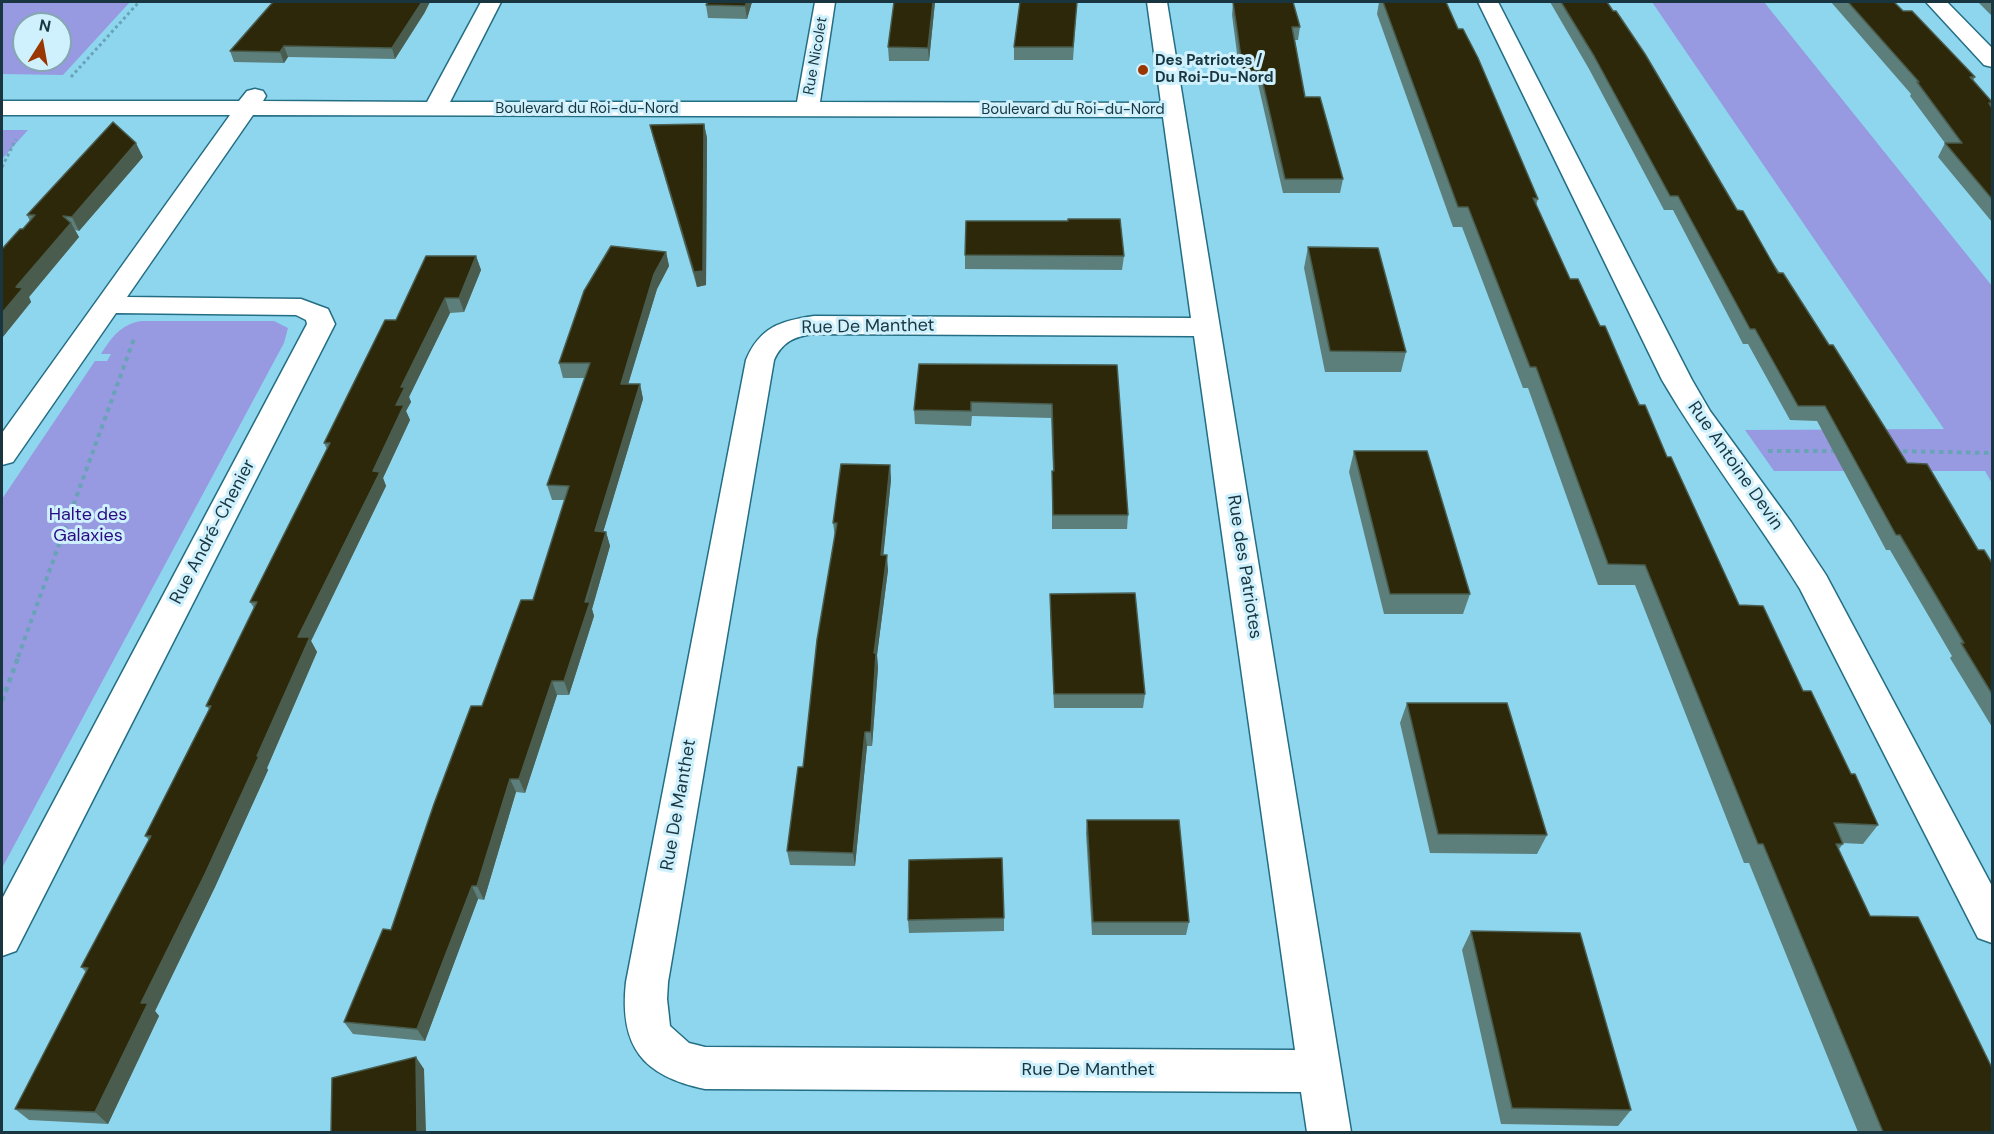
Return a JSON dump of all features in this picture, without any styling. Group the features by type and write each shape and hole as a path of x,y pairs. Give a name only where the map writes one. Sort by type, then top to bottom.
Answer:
{"street":[{"path":"439,101 491,2"},
{"name":"Rue Nicolet","path":"808,101 825,2"},
{"name":"Rue des Patriotes","path":"1157,2 1329,1132"},
{"name":"Rue Antoine Devin","path":"1488,2 1677,380 1699,417 1780,530 1818,592 1992,925"},
{"path":"1936,2 1992,60"},
{"path":"2,455 252,100"},
{"name":"Boulevard du Roi-du-Nord","path":"8,113 252,100 1171,101"},
{"name":"Rue André-Chenier","path":"2,938 321,324 318,315 301,307 106,305"},
{"name":"Rue De Manthet","path":"1208,327 814,325 783,332 766,346 760,360 742,449 651,959 644,1002 646,1022 651,1035 666,1055 690,1066 705,1068 1320,1071"}],"path":[{"path":"68,80 140,2"},
{"path":"2,167 9,149 8,113"},
{"path":"2,701 136,332"},
{"path":"1768,451 1838,451"},
{"path":"1885,451 1992,453"}],"green space":[{"path":"2,2 130,2 72,65 72,12 12,12 12,72 66,72 63,75 2,74"},
{"path":"1652,2 1764,2 1992,286 1992,483 1985,471 1774,471 1745,430 1944,429"},
{"path":"2,130 28,130 2,159"},
{"name":"Halte des Galaxies","path":"141,321 274,321 288,328 284,343 2,868 2,499 95,361 107,361 111,354 101,354 109,342 127,325"}],"building":[{"path":"273,2 422,2 392,48 284,46 280,52 230,51"},
{"path":"708,2 747,2 745,6 706,5"},
{"path":"894,2 933,2 928,48 888,47"},
{"path":"1020,2 1077,2 1073,47 1014,47"},
{"path":"1233,2 1293,2 1300,27 1292,27 1305,97 1320,97 1343,179 1285,179 1260,71 1243,71"},
{"path":"1383,2 1446,2 1458,29 1463,29 1478,58 1538,199 1533,198 1570,279 1578,279 1600,326 1605,326 1639,405 1645,405 1667,457 1671,457 1739,605 1763,606 1803,691 1811,691 1851,774 1855,774 1878,825 1834,823 1843,844 1836,844 1870,916 1918,917 1992,1068 1992,1132 1883,1132 1763,844 1758,844 1645,565 1608,564 1536,367 1530,367 1468,207 1458,207"},
{"path":"1561,2 1607,2 1613,11 1616,11 1645,54 1737,210 1743,211 1778,273 1783,273 1829,345 1833,345 1907,463 1927,464 1978,550 1984,550 1992,563 1992,694 1900,535 1896,535 1825,406 1798,406 1755,329 1750,329 1678,196 1670,196 1594,56"},
{"path":"1848,2 1894,2 1903,11 1912,11 1975,77 1970,77 1992,102 1989,103 1992,108 1992,199 1945,143 1962,143 1917,82 1919,82"},
{"path":"113,122 136,143 72,217 63,216 71,223 16,287 23,288 2,313 2,249 35,215 27,215"},
{"path":"704,124 703,271 694,272 650,125"},
{"path":"1068,219 1120,219 1124,256 965,255 966,221 1068,221"},
{"path":"611,246 666,252 654,274 621,384 640,384 595,531 606,532 585,602 590,602 564,681 552,681 519,779 510,779 477,886 472,886 417,1029 344,1022 383,929 391,930 434,804 471,706 482,706 521,600 533,600 569,486 547,485 590,363 559,363 584,291"},
{"path":"1308,247 1378,248 1406,352 1330,351"},
{"path":"426,256 476,256 459,298 445,298 401,387 405,387 396,405 404,405 373,471 380,472 298,637 310,637 205,874 141,1003 148,1003 95,1112 15,1109 88,968 81,967 151,836 145,836 211,706 206,706 257,602 250,602 330,443 324,443 385,320 396,320"},
{"path":"919,364 1117,365 1128,515 1053,515 1052,404 971,402 971,411 914,410"},
{"path":"1354,451 1427,451 1470,594 1390,594"},
{"path":"841,464 890,465 881,555 887,555 874,653 876,653 871,732 865,732 853,853 787,851 798,767 803,767 817,640 837,523 833,523"},
{"path":"1135,593 1145,694 1054,694 1050,594"},
{"path":"1407,703 1507,703 1547,835 1438,834"},
{"path":"1087,820 1179,820 1189,922 1093,922"},
{"path":"1002,858 1004,918 908,920 909,860"},
{"path":"1471,931 1580,933 1631,1110 1512,1108"},
{"path":"416,1057 417,1132 331,1132 332,1078"}],"place":[{"name":"Des Patriotes / Du Roi-Du-Nord","path":"1143,70"}]}
